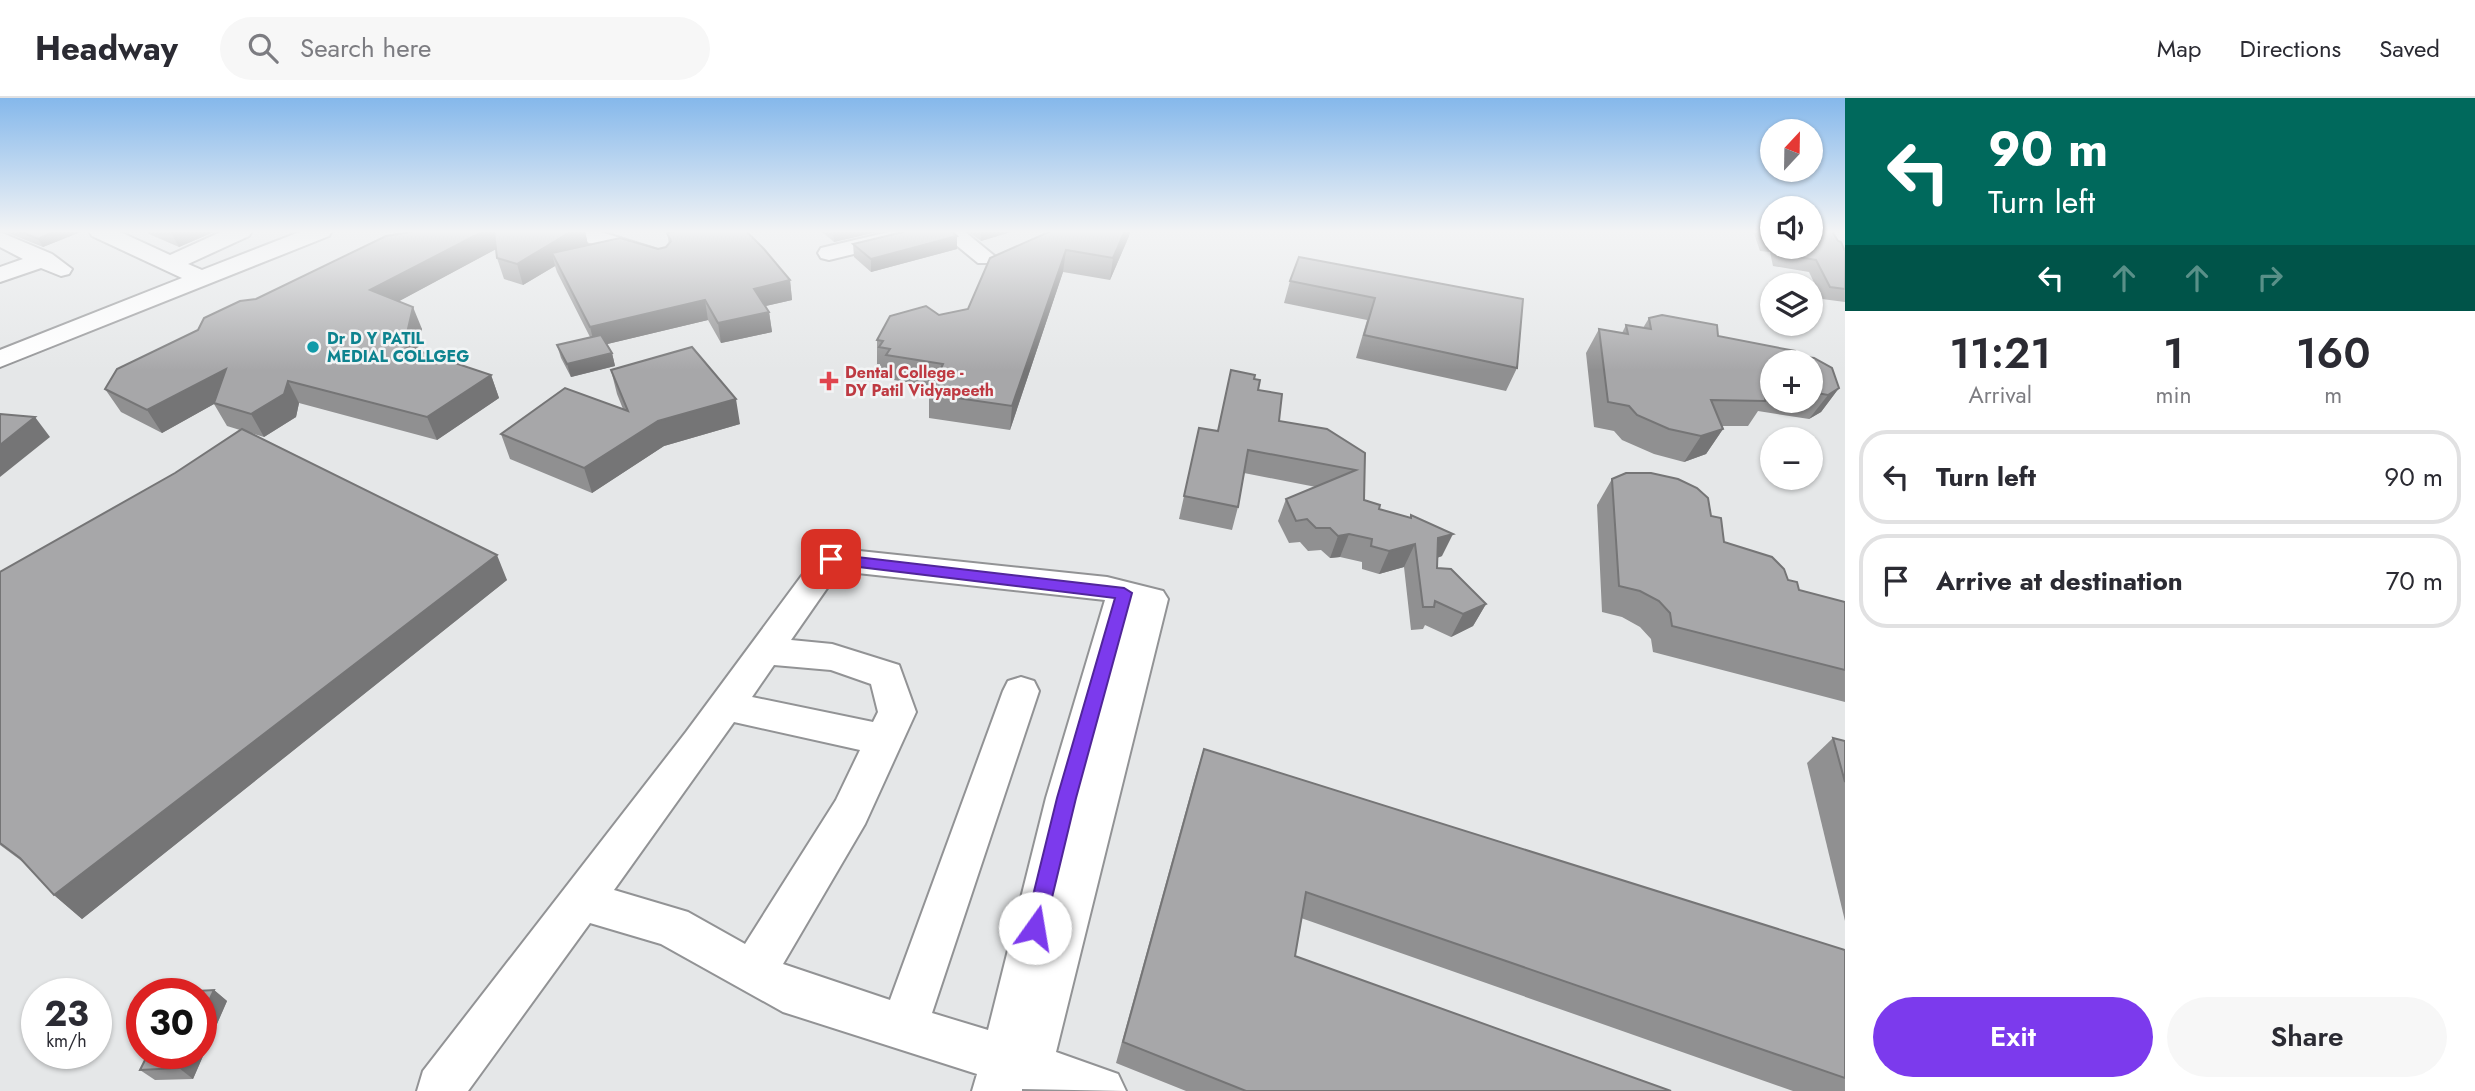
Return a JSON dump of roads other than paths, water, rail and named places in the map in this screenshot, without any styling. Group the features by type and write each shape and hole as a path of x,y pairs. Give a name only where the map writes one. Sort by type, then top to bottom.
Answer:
{"street":[{"path":"198,277 202,279"},
{"path":"0,359 206,277"},
{"path":"440,1087 725,706 831,559 1124,593 1151,599 1013,1077"},
{"path":"753,972 851,813 897,712 886,675 832,657 765,651"},
{"path":"904,1027 1021,691"},
{"path":"725,706 884,740"},
{"path":"581,900 673,927 783,989 904,1027 1013,1077 1101,1091"}],"place":[{"name":"Dr D Y PATIL MEDIAL COLLGEG","path":"313,347"},
{"name":"Dental College - DY Patil Vidyapeeth","path":"829,381"}]}
